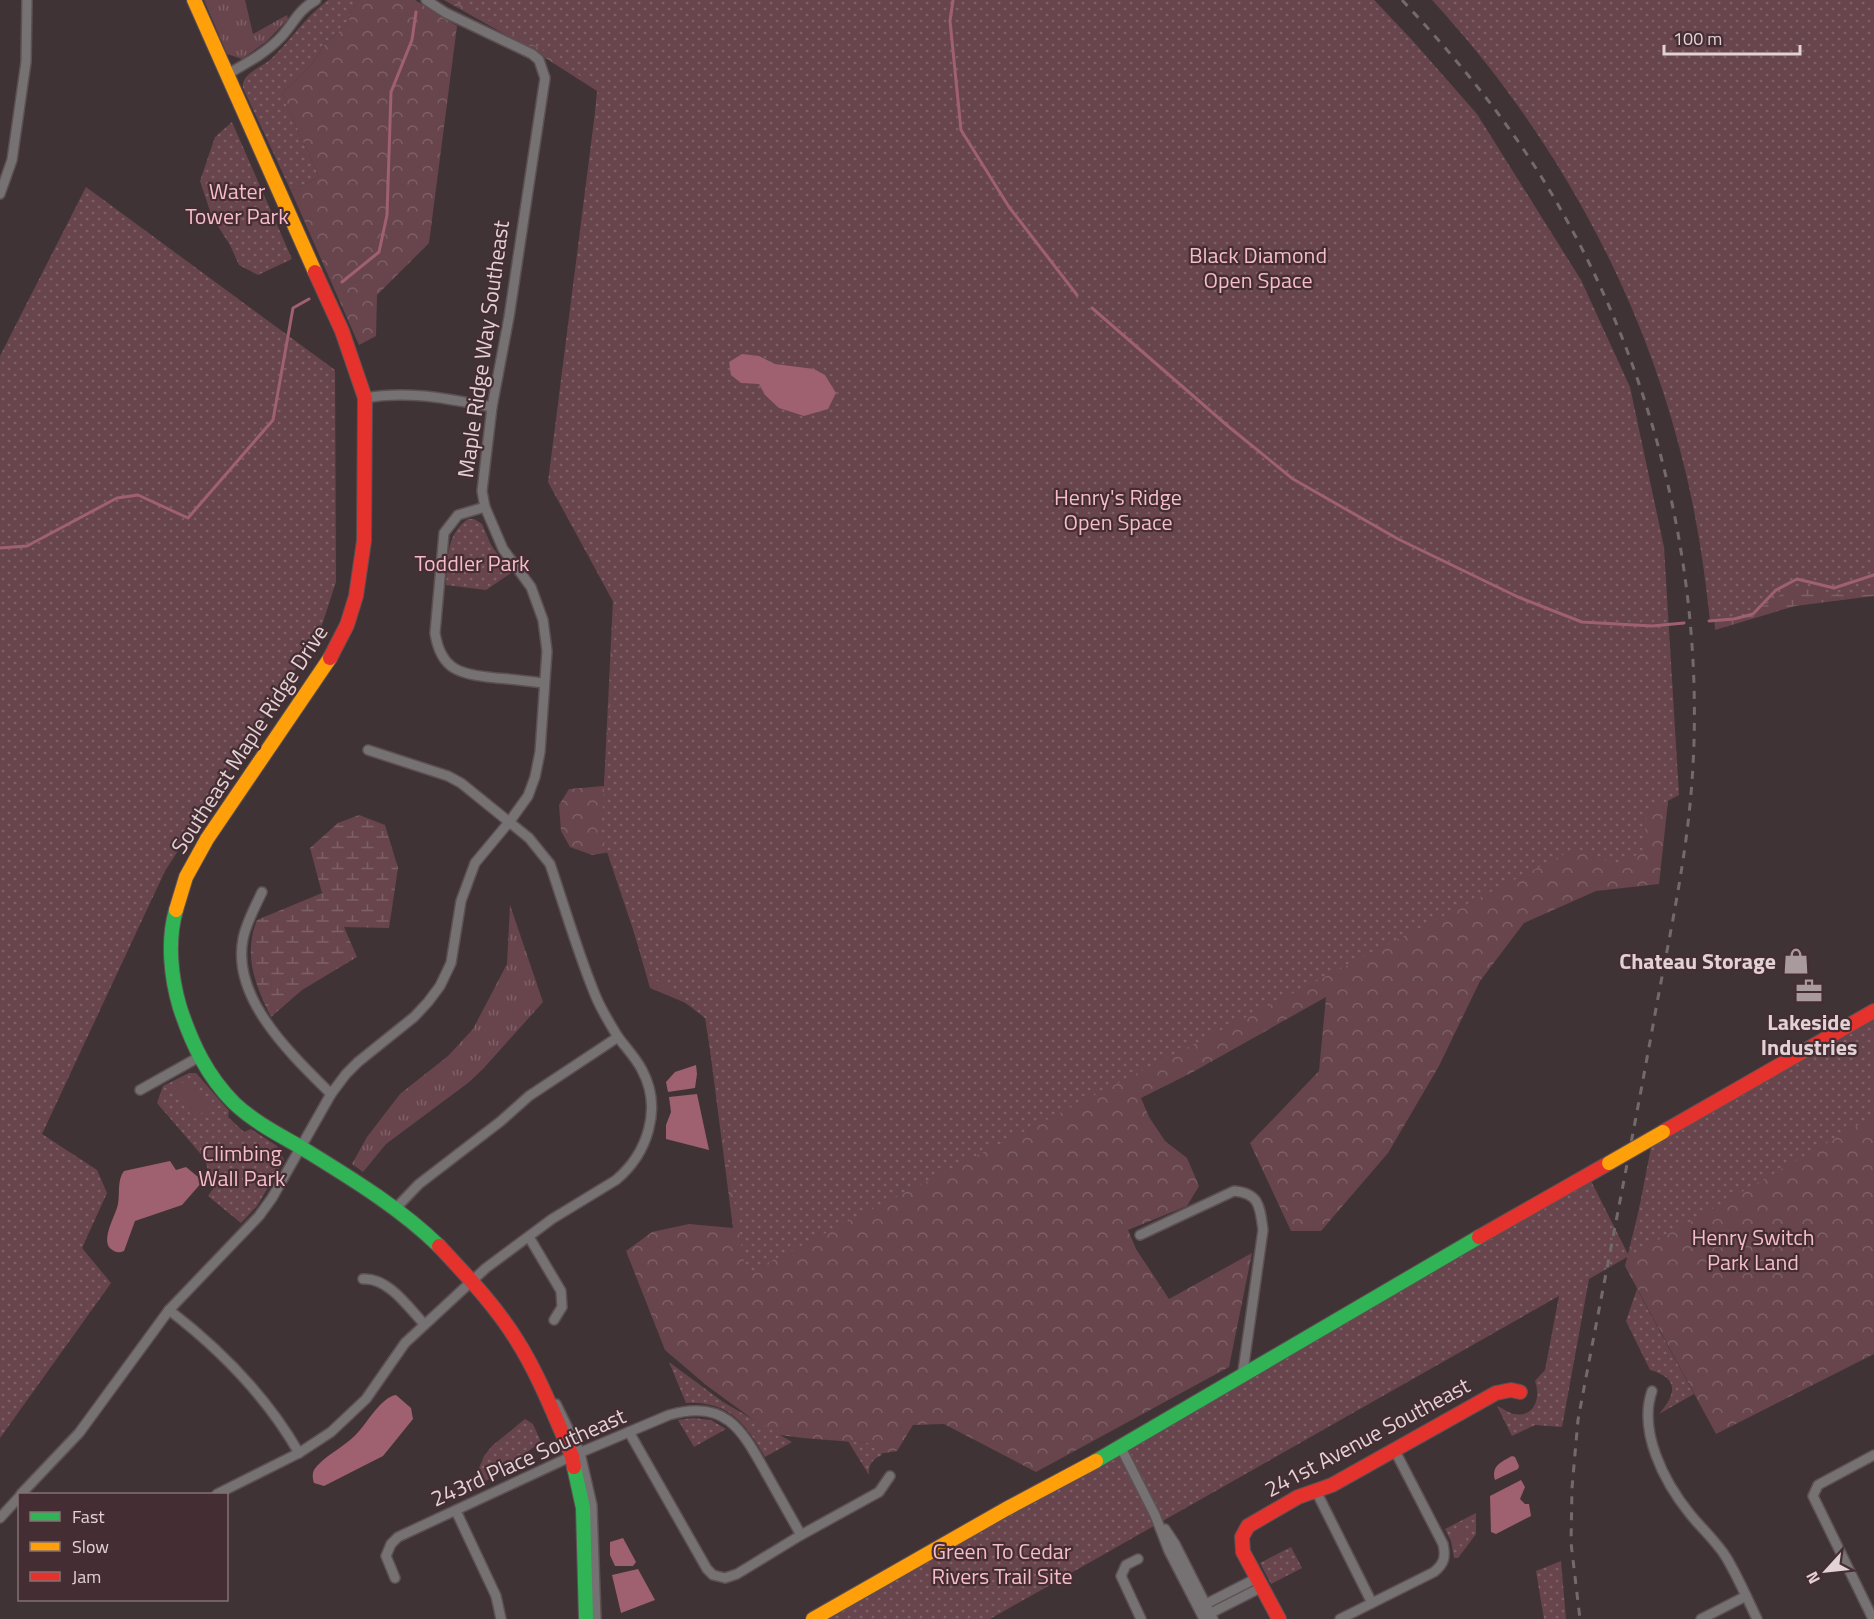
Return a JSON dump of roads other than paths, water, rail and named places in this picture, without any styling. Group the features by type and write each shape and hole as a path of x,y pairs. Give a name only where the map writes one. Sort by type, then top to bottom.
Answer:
{"street":[{"path":"0,194 12,160 26,62 27,0"},
{"name":"Southeast Maple Ridge Drive","path":"194,0 342,331 365,398 364,541 356,596 347,625 336,647 207,839 186,877 173,921 171,946 174,988 190,1039 199,1057 223,1091 240,1109 259,1124 301,1148 395,1209 437,1244 472,1281 516,1338 576,1454 592,1505 596,1619"},
{"path":"226,75 256,57 280,38 303,3 316,0"},
{"name":"Maple Ridge Way Southeast","path":"22,1493 79,1433 169,1310 259,1216 272,1198 331,1094 358,1062 414,1017 440,986 451,963 466,882 475,863 528,795 535,777 540,752 547,651 543,620 531,586 503,549 485,507 482,491 492,407 509,317 545,78 539,60 532,54 446,13 426,0"},
{"path":"365,398 385,394 414,395 492,407"},
{"path":"485,507 458,515 444,533 435,633 437,644 449,664 463,674 543,683"},
{"path":"219,1493 299,1454 331,1432 366,1399 405,1343 486,1268 552,1219 625,1173 643,1148 651,1119 649,1087 643,1071 618,1037 602,1009 590,982 550,864 539,848 510,821 448,776 368,750"},
{"path":"262,892 242,940 243,963 252,998 264,1020 300,1063 331,1094"},
{"path":"813,1619 1006,1509 1121,1448 1446,1256 1874,1011"},
{"path":"395,1209 419,1184 501,1121 529,1096 618,1037"},
{"path":"140,1090 199,1057"},
{"path":"1140,1235 1234,1191 1246,1192 1254,1197 1260,1208 1263,1230 1242,1378"},
{"path":"529,1237 561,1291 562,1307 554,1320"},
{"path":"363,1279 376,1280 387,1287 424,1324"},
{"path":"169,1310 221,1353 284,1427 299,1454"},
{"name":"241st Avenue Southeast","path":"1259,1582 1243,1552 1242,1537 1248,1526 1291,1500 1332,1485 1496,1393 1511,1390 1520,1392"},
{"path":"1652,1390 1647,1408 1650,1434 1666,1475 1689,1513 1717,1543 1726,1557 1757,1619"},
{"name":"243rd Place Southeast","path":"395,1578 386,1557 391,1544 398,1538 576,1454 683,1411 705,1411 721,1416 735,1425 747,1439 801,1535"},
{"path":"629,1432 707,1569 717,1577 724,1578 737,1574 879,1492 890,1476"},
{"path":"1121,1448 1155,1515 1175,1544 1208,1617 1259,1582"},
{"path":"1340,1619 1434,1572 1442,1566 1444,1560 1443,1544 1394,1449"},
{"name":"Southeast Maple Ridge Drive","path":"576,1454 583,1508 586,1619"},
{"path":"1873,1619 1815,1503 1814,1490 1824,1481 1874,1455"},
{"path":"1316,1491 1372,1603"},
{"name":"Maple Ridge Way Southeast","path":"0,1518 18,1497"},
{"path":"456,1511 496,1596 501,1619"},
{"path":"1138,1559 1126,1565 1121,1576 1141,1619"},
{"path":"1202,1606 1259,1582"},
{"path":"1259,1582 1279,1619"},
{"path":"1701,1619 1746,1596"}],"waterway":[{"path":"953,0 950,21 961,130 1009,207 1077,295"},
{"path":"342,282 379,252 387,215 391,92 412,40 416,12"},
{"path":"0,548 27,546 117,498 138,495 188,518 273,420 293,308 309,299"},
{"path":"1092,308 1229,427 1293,479 1398,539 1518,597 1582,622 1652,626 1684,623"},
{"path":"1709,621 1734,619 1753,614 1776,590 1797,579 1834,588 1874,575"}],"railway":[{"path":"1402,0 1467,74 1526,153 1569,225 1606,300 1637,379 1662,460 1680,542 1691,626 1694,710 1691,794 1685,846 1638,1108 1578,1420 1572,1488 1571,1543 1580,1619"}],"place":[{"name":"Chateau Storage","path":"1796,961"},
{"name":"Lakeside Industries","path":"1809,991"}],"park label":[{"name":"Water Tower Park","path":"237,204"},
{"name":"Black Diamond Open Space","path":"1258,268"},
{"name":"Henry's Ridge Open Space","path":"1118,510"},
{"name":"Toddler Park","path":"472,563"},
{"name":"Climbing Wall Park","path":"242,1166"},
{"name":"Henry Switch Park Land","path":"1753,1250"},
{"name":"Green To Cedar Rivers Trail Site","path":"1002,1564"}]}
